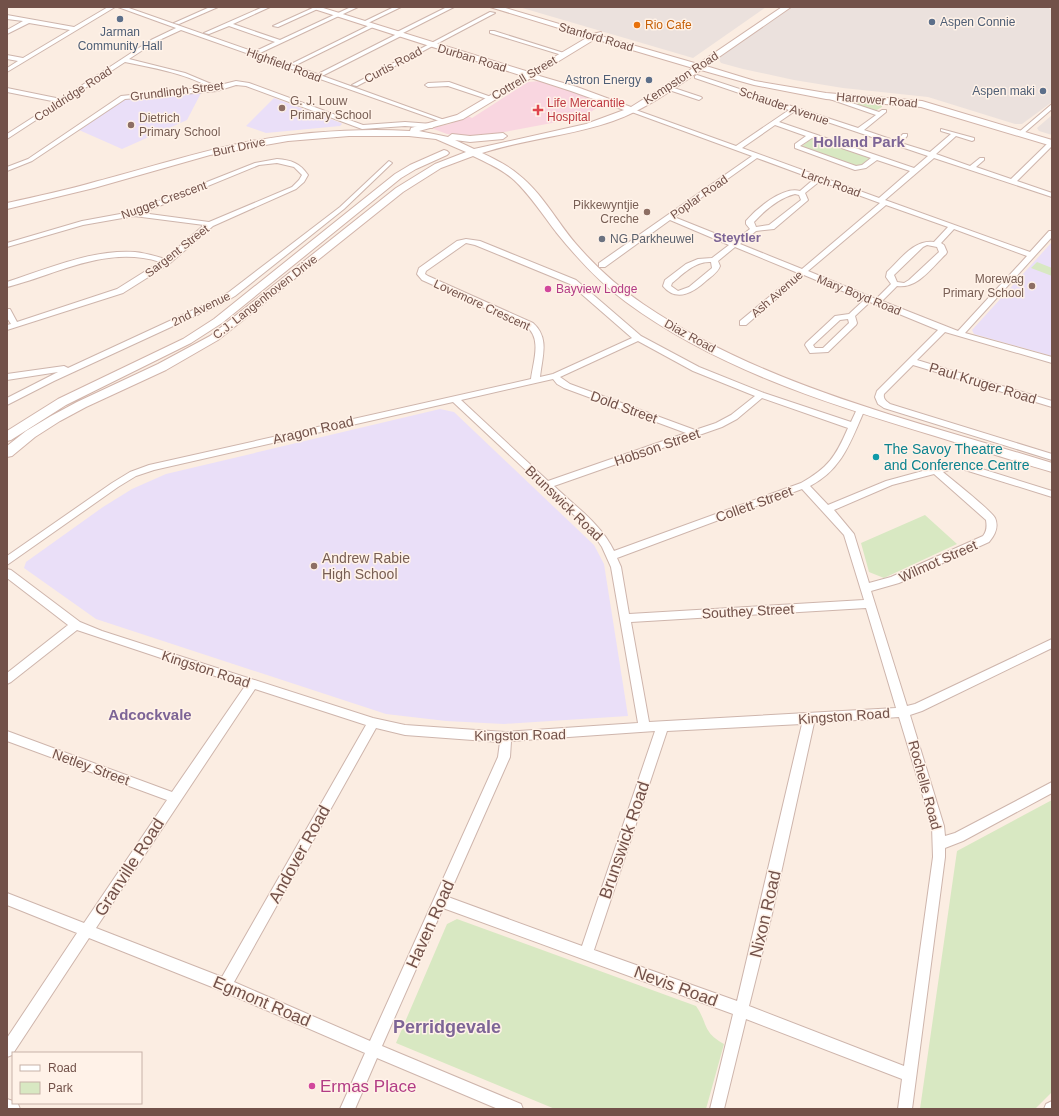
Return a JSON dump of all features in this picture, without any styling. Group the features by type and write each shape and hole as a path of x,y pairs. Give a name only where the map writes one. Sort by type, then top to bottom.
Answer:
{"main road":[{"name":"Stanford Road","path":"513,7 696,66"},
{"path":"738,30 772,7"},
{"name":"Kempston Road","path":"473,152 492,146 590,125 631,110 668,88 696,66 787,7"},
{"name":"Durban Road","path":"316,8 574,89 631,110"},
{"name":"Stanford Road","path":"493,10 597,34"},
{"name":"Cottrell Street","path":"400,133 451,120 492,99 597,34"},
{"name":"Kempston Road","path":"678,71 696,66"},
{"name":"Harrower Road","path":"696,66 736,78 782,89 826,96 922,104 1023,131"},
{"name":"Harrower Road","path":"696,66 800,86 924,99 1052,141"},
{"name":"Kempston Road","path":"462,146 562,124 619,106 631,100"},
{"name":"Burt Drive","path":"7,206 98,184 208,153 264,141 329,134 400,133 435,136 462,146 473,152"},
{"path":"435,136 470,139 503,136"},
{"path":"420,164 443,150 444,144 435,136"},
{"name":"C.J. Langenhoven Drive","path":"7,438 32,419 62,402 187,342 218,321 340,224 392,180 420,164 462,146"},
{"path":"488,159 488,152 492,146"},
{"name":"C.J. Langenhoven Drive","path":"7,453 24,439 56,417 164,365 211,339 244,316 410,183 438,166 473,152"},
{"name":"Diaz Road","path":"473,152 502,167 519,180 529,190 572,246 592,268 614,288 646,311 699,342 755,369 861,409 1052,468"},
{"name":"Diaz Road","path":"958,440 985,452 1052,472"}],"street":[{"path":"7,70 112,7"},
{"name":"Highfield Road","path":"121,7 451,120"},
{"name":"Highfield Road","path":"132,7 451,120"},
{"path":"177,23 215,7"},
{"path":"207,33 267,7"},
{"path":"260,52 355,7"},
{"path":"364,23 398,7"},
{"path":"322,74 451,7"},
{"path":"276,26 316,8"},
{"name":"Curtis Road","path":"355,85 432,45 493,10"},
{"path":"7,17 75,29"},
{"path":"7,32 28,21"},
{"path":"229,24 281,42"},
{"path":"294,64 372,26"},
{"name":"Couldridge Road","path":"7,137 156,39 181,28"},
{"path":"492,32 564,54"},
{"path":"7,57 24,60"},
{"path":"123,60 168,69 206,82 217,89"},
{"name":"Schauder Avenue","path":"696,66 794,109 1052,195"},
{"name":"Grundlingh Street","path":"7,169 30,160 123,97 217,89 236,83 247,84 362,127 411,124 432,126"},
{"path":"428,85 449,84 492,99"},
{"path":"668,88 699,98"},
{"path":"7,90 62,101"},
{"path":"826,96 883,112 859,131"},
{"path":"1023,131 1052,106"},
{"path":"736,149 794,109"},
{"name":"Larch Road","path":"631,110 1031,255"},
{"path":"775,123 916,171"},
{"path":"943,130 972,139"},
{"name":"Ash Avenue","path":"743,323 882,202 956,134"},
{"path":"811,135 797,145 797,147 855,168 864,167 876,157"},
{"path":"897,143 905,135"},
{"path":"1012,182 1052,141"},
{"name":"Poplar Road","path":"602,265 756,156"},
{"path":"971,168 982,159"},
{"name":"Nugget Crescent","path":"7,245 82,223 133,214 257,164 280,161 297,165"},
{"name":"2nd Avenue","path":"7,402 75,368 232,294 342,208 390,163"},
{"name":"Sargent Street","path":"11,326 120,291 166,262 210,224 298,185 305,175 301,168 297,165"},
{"path":"754,229 750,224 750,221 780,196 788,192 801,193 818,179"},
{"path":"714,260 716,266 715,269 689,290 681,293 669,293 667,286 668,282 695,262 704,259 714,260 754,229 771,227 780,221 805,200 801,193"},
{"path":"133,214 210,224"},
{"name":"Mary Boyd Road","path":"670,218 943,329 1052,360"},
{"path":"936,244 952,227"},
{"path":"959,334 1052,233"},
{"name":"Lovemore Crescent","path":"535,380 540,339 539,334 533,328 515,317 425,278 421,274 422,270 460,243 470,241 477,243 573,282 638,338"},
{"path":"851,316 853,323 824,350 810,354 809,345 838,318 851,316 895,284 905,285 912,282 943,252 942,248 936,244 927,243 920,245 892,271 890,277 895,284"},
{"path":"7,284 87,260 109,255 138,254 166,262"},
{"path":"7,311 11,326"},
{"path":"943,329 913,362 880,393 879,399 887,406 1052,457"},
{"name":"Aragon Road","path":"7,561 133,474 148,468 555,376 638,338"},
{"name":"Diaz Road","path":"638,338 696,369 761,396 853,426"},
{"name":"Paul Kruger Road","path":"913,362 1052,404"},
{"path":"7,377 75,368"},
{"name":"Dold Street","path":"555,376 560,382 567,386 696,434"},
{"name":"Hobson Street","path":"546,485 727,422 761,396"},
{"name":"Brunswick Road","path":"454,398 594,529 601,537 612,556 616,567 644,727"},
{"name":"Collett Street","path":"612,556 804,485 819,477 829,469 837,458 861,409"},
{"path":"827,509 888,483 934,469 955,465 962,465 1052,494"},
{"name":"Wilmot Street","path":"865,588 878,586 895,580 986,539 990,535 992,524 990,518 934,469"},
{"name":"Rochelle Road","path":"804,485 849,534 938,826 939,844 930,929 905,1109"},
{"name":"Kingston Road","path":"7,573 76,625 99,634 373,723 405,730 505,738 644,727 809,719 904,712 923,706 1052,643"},
{"name":"Southey Street","path":"624,618 871,604"},
{"path":"7,679 76,625"},
{"name":"Granville Road","path":"7,1050 252,684"},
{"name":"Nixon Road","path":"717,1109 765,914 809,719"},
{"name":"Andover Road","path":"225,985 373,723"},
{"name":"Brunswick Road","path":"586,953 657,745 662,726"},
{"name":"Netley Street","path":"7,736 175,798"},
{"name":"Haven Road","path":"347,1109 504,757 506,746 505,738"},
{"path":"939,844 966,834 1052,787"},
{"name":"Egmont Road","path":"7,899 87,932 225,985 374,1050 516,1109"},
{"name":"Nevis Road","path":"441,901 741,1010 909,1075"},
{"path":"7,1106 13,1109"}],"shaded area":[{"path":"519,7 766,7 693,58"},
{"path":"792,7 1048,7 1052,11 1052,102 1022,124 1015,124 928,97 843,88 794,80 721,63 718,58"},
{"name":"Life Mercantile Hospital","path":"540,81 570,90 603,104 589,113 568,120 499,133 465,136 447,134 431,128 450,124 468,116 472,118 528,82"},
{"name":"Dietrich Primary School","path":"201,93 187,120 122,149 79,130 124,99"},
{"name":"G. J. Louw Primary School","path":"274,98 342,124 340,126 266,133 246,126"},
{"path":"1052,115 1052,135 1039,131 1037,128"},
{"name":"Morewag Primary School","path":"1052,242 1052,356 974,334 972,330"},
{"name":"Andrew Rabie High School","path":"440,409 454,412 594,545 604,564 628,716 504,724 446,721 386,714 96,619 24,568 26,562 103,507 132,489 166,474"}],"green space":[{"path":"850,101 879,103 882,107 875,111 851,103"},
{"path":"812,138 870,158 860,166 856,167 801,147"},
{"path":"1037,262 1052,268 1052,276 1031,268"},
{"path":"925,515 957,544 884,578 869,572 861,543"},
{"path":"1052,800 1052,1092 1035,1109 920,1109 957,851"},
{"path":"457,919 696,1006 706,1027 717,1040 724,1044 706,1109 555,1109 396,1043 447,924"}],"place":[{"name":"Jarman Community Hall","path":"120,19"},
{"name":"Aspen Connie","path":"932,22"},
{"name":"Rio Cafe","path":"637,25"},
{"name":"Astron Energy","path":"649,80"},
{"name":"Aspen maki","path":"1043,91"},
{"name":"G. J. Louw Primary School","path":"282,108"},
{"name":"Life Mercantile Hospital","path":"538,110"},
{"name":"Dietrich Primary School","path":"131,125"},
{"name":"Pikkewyntjie Creche","path":"647,212"},
{"name":"NG Parkheuwel","path":"602,239"},
{"name":"Morewag Primary School","path":"1032,286"},
{"name":"Bayview Lodge","path":"548,289"},
{"name":"The Savoy Theatre and Conference Centre","path":"876,457"},
{"name":"Andrew Rabie High School","path":"314,566"},
{"name":"Ermas Place","path":"312,1086"}],"district":[{"name":"Holland Park","path":"859,142"},
{"name":"Steytler","path":"737,237"},
{"name":"Adcockvale","path":"150,715"},
{"name":"Perridgevale","path":"447,1027"}]}
